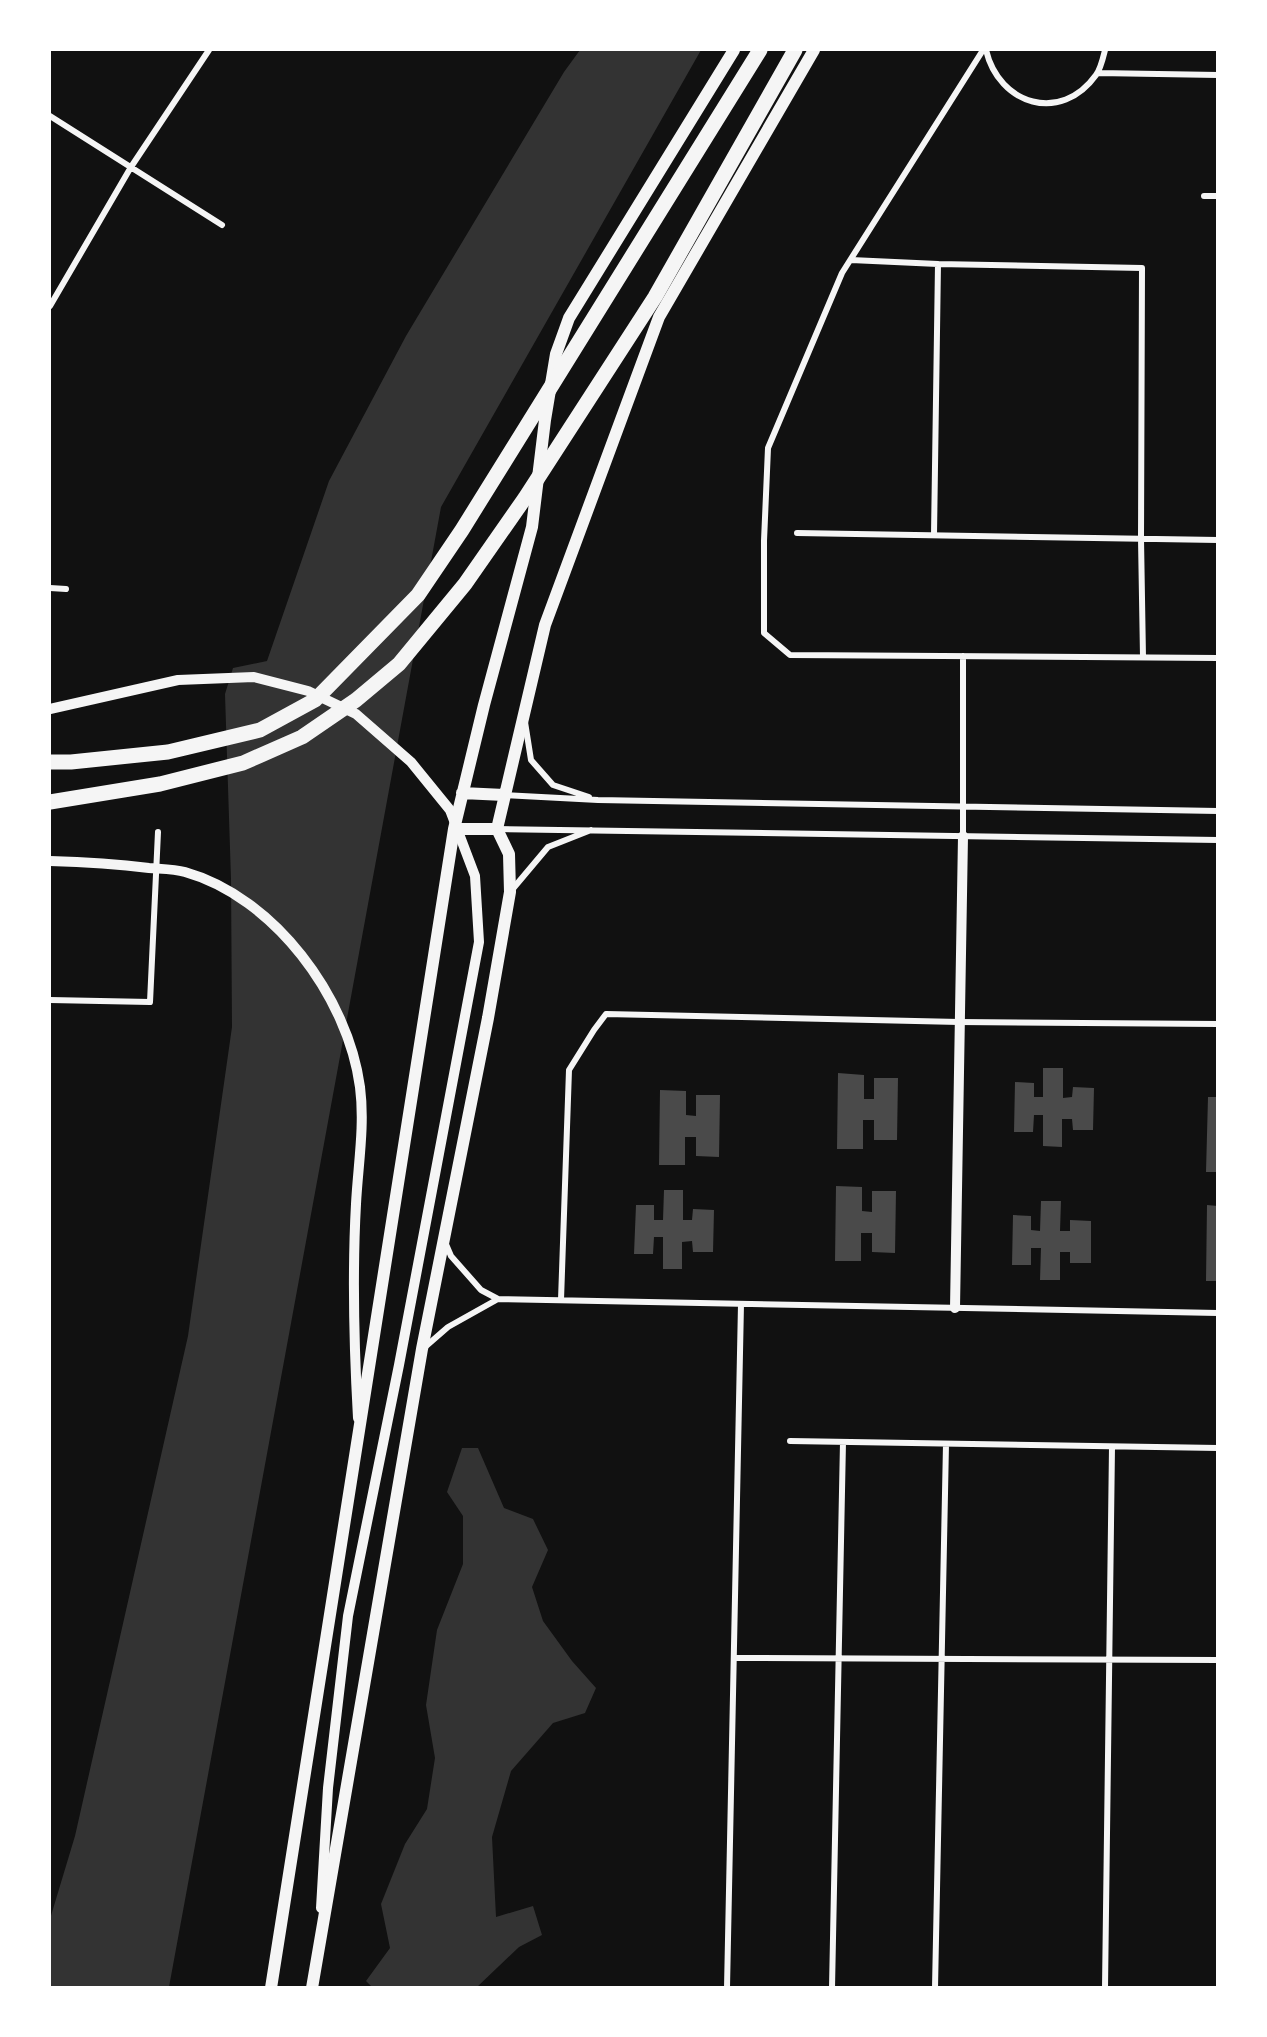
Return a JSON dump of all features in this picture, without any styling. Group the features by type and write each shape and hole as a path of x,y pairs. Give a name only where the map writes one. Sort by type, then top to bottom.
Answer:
{"main road":[{"path":"271,1988 454,828 484,705 532,527 545,420 556,354 569,318 734,50"},
{"path":"50,762 168,752 260,730 315,699 367,647 418,595 462,530 760,50"},
{"path":"50,802 160,783 243,764 302,736 356,700 399,664 479,565 642,317 795,50"},
{"path":"312,1988 422,1349 488,1018 510,892 509,854 497,829 545,625 659,317 814,50"},
{"path":"462,794 504,795"},
{"path":"454,828 497,829"}],"street":[{"path":"50,306 131,167 209,50"},
{"path":"984,50 989,66 1000,82 1014,94 1032,102 1051,103 1070,98 1086,88 1098,73 1105,50"},
{"path":"984,50 842,273 768,448 764,542 765,633 790,655 1218,658"},
{"path":"1098,73 1218,75"},
{"path":"50,116 222,225"},
{"path":"1204,196 1218,196"},
{"path":"850,260 1142,268 1143,657"},
{"path":"934,535 938,264"},
{"path":"798,533 1218,540"},
{"path":"50,588 66,589"},
{"path":"955,1308 963,836 963,656"},
{"path":"50,709 178,680 254,677 308,691 356,714 411,762 450,810 475,876 479,942 399,1365 348,1616 328,1788 319,1948"},
{"path":"524,712 531,760 553,785 598,800"},
{"path":"504,795 598,800 1218,811"},
{"path":"497,829 1218,840"},
{"path":"510,892 548,847 595,829"},
{"path":"50,1000 150,1002 158,832"},
{"path":"50,861 107,863 184,872 220,886 245,902 291,941 325,988 352,1046 360,1087 362,1138 356,1205 353,1325 358,1432"},
{"path":"561,1300 569,1070 606,1014 959,1022 1218,1024"},
{"path":"444,1240 451,1256 481,1290 498,1299 1218,1312"},
{"path":"422,1349 448,1327 498,1299"},
{"path":"727,1988 741,1304"},
{"path":"790,1441 1218,1448"},
{"path":"832,1988 843,1442"},
{"path":"935,1988 946,1444"},
{"path":"1105,1988 1112,1447"},
{"path":"734,1658 1218,1660"}],"shaded area":[{"path":"580,50 701,50 441,507 169,1987 50,1988 50,1919 75,1836 188,1336 232,1027 231,879 225,694 233,668 267,661 329,481 406,336 564,72"},
{"path":"462,1448 478,1448 504,1508 533,1519 548,1550 532,1587 543,1621 572,1661 596,1688 585,1713 553,1723 511,1771 492,1837 496,1917 533,1906 542,1935 519,1947 477,1987 372,1987 366,1981 390,1948 381,1904 405,1844 427,1809 435,1758 426,1705 437,1630 463,1564 463,1516 447,1492"}],"building":[{"path":"1043,1068 1063,1068 1063,1098 1072,1097 1073,1087 1094,1088 1093,1130 1073,1130 1072,1119 1062,1119 1062,1147 1043,1146 1043,1115 1034,1115 1033,1132 1014,1132 1015,1082 1034,1083 1034,1097 1043,1097"},
{"path":"838,1073 864,1075 864,1099 874,1099 874,1078 898,1078 897,1140 874,1140 874,1120 863,1120 863,1149 837,1149"},
{"path":"660,1090 686,1091 686,1115 696,1116 696,1095 720,1095 719,1157 696,1156 696,1137 685,1137 685,1165 659,1165"},
{"path":"1208,1097 1218,1097 1218,1172 1206,1172"},
{"path":"836,1186 862,1187 862,1211 872,1212 872,1191 896,1191 895,1253 872,1252 872,1233 861,1233 861,1261 835,1261"},
{"path":"664,1190 683,1190 683,1220 692,1220 693,1209 714,1210 713,1252 693,1252 692,1241 682,1242 682,1269 663,1269 663,1237 654,1237 653,1254 634,1254 636,1205 654,1205 654,1220 663,1220"},
{"path":"1041,1201 1061,1201 1060,1231 1070,1231 1070,1220 1091,1221 1091,1263 1070,1263 1070,1252 1060,1252 1060,1280 1040,1280 1041,1248 1031,1248 1031,1265 1012,1265 1013,1215 1031,1216 1031,1230 1040,1231"},
{"path":"1207,1205 1218,1206 1218,1281 1206,1281"}]}
